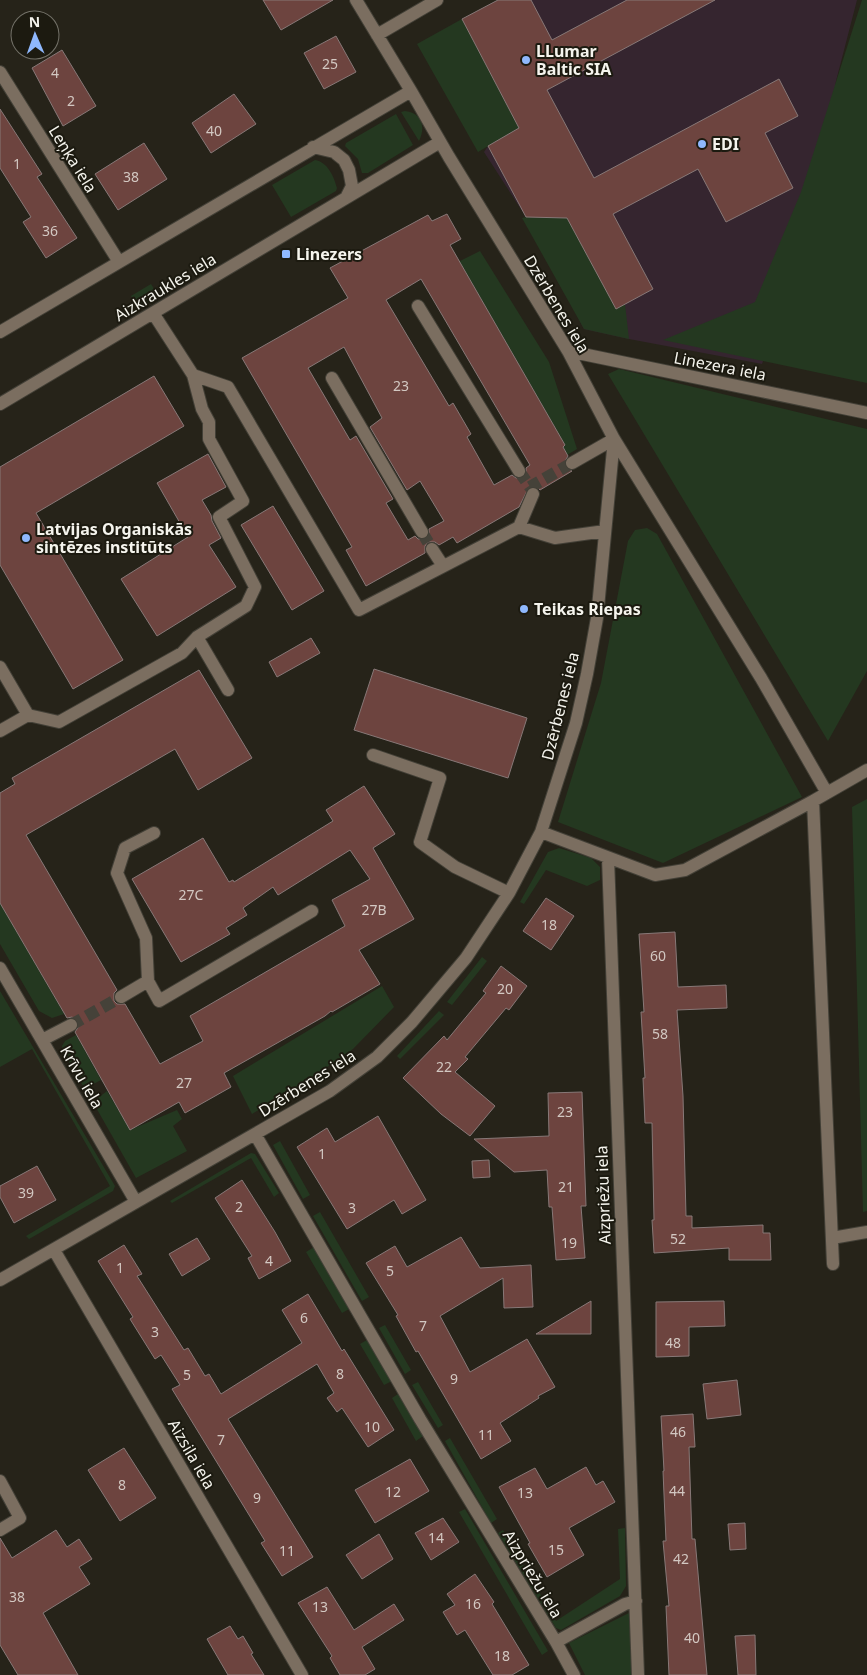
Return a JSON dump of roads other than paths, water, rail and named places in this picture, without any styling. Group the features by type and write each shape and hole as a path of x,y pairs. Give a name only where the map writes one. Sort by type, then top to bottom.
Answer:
{"street":[{"name":"Dzērbenes iela","path":"0,1280 330,1091 376,1057 412,1022 466,958 508,893 542,832 576,723 597,618 614,439 568,351 440,142 356,0"},
{"path":"377,35 437,0"},
{"name":"Leņķa iela","path":"0,72 119,262"},
{"path":"0,332 411,91"},
{"name":"Aizkraukles iela","path":"0,404 440,142"},
{"path":"313,147 334,152 344,160 349,170 352,186 346,198"},
{"path":"418,306 520,471"},
{"path":"0,731 28,715 59,722 182,653 197,637 246,606 255,587 219,517 243,501 209,439 209,422 202,409 193,375 153,313"},
{"name":"Linezera iela","path":"568,351 867,413"},
{"path":"193,375 228,388 359,610 519,527 534,494"},
{"path":"332,378 422,532"},
{"path":"572,463 614,439 761,678 826,793"},
{"path":"519,527 555,538 605,531"},
{"path":"432,549 443,566"},
{"path":"197,637 228,690"},
{"path":"0,667 28,715"},
{"path":"373,754 440,778 420,842 456,867 508,893"},
{"path":"542,832 655,875 686,870 867,770"},
{"path":"813,801 833,1264"},
{"path":"154,833 125,848 117,872 146,938 148,981 159,1001 312,911"},
{"name":"Aizpriežu iela","path":"608,858 638,1675"},
{"name":"Krīvu iela","path":"0,968 136,1202"},
{"path":"121,997 148,981"},
{"path":"42,1040 70,1025"},
{"name":"Aizpriežu iela","path":"255,1134 420,1420 556,1642 574,1675"},
{"path":"832,1238 867,1232"},
{"name":"Aizsila iela","path":"54,1250 302,1675"},
{"path":"0,1481 20,1518 0,1530"},
{"name":"Aizpriežu iela","path":"556,1642 624,1604 636,1601"}],"tunnel":[{"path":"519,471 530,487 572,463"},
{"path":"422,532 432,549"},
{"path":"71,1025 121,997"}],"place":[{"name":"LLumar Baltic SIA","path":"526,60"},
{"name":"EDI","path":"702,144"},
{"name":"Linezers","path":"286,254"},
{"name":"Latvijas Organiskās sintēzes institūts","path":"26,538"},
{"name":"Teikas Riepas","path":"524,609"}]}
